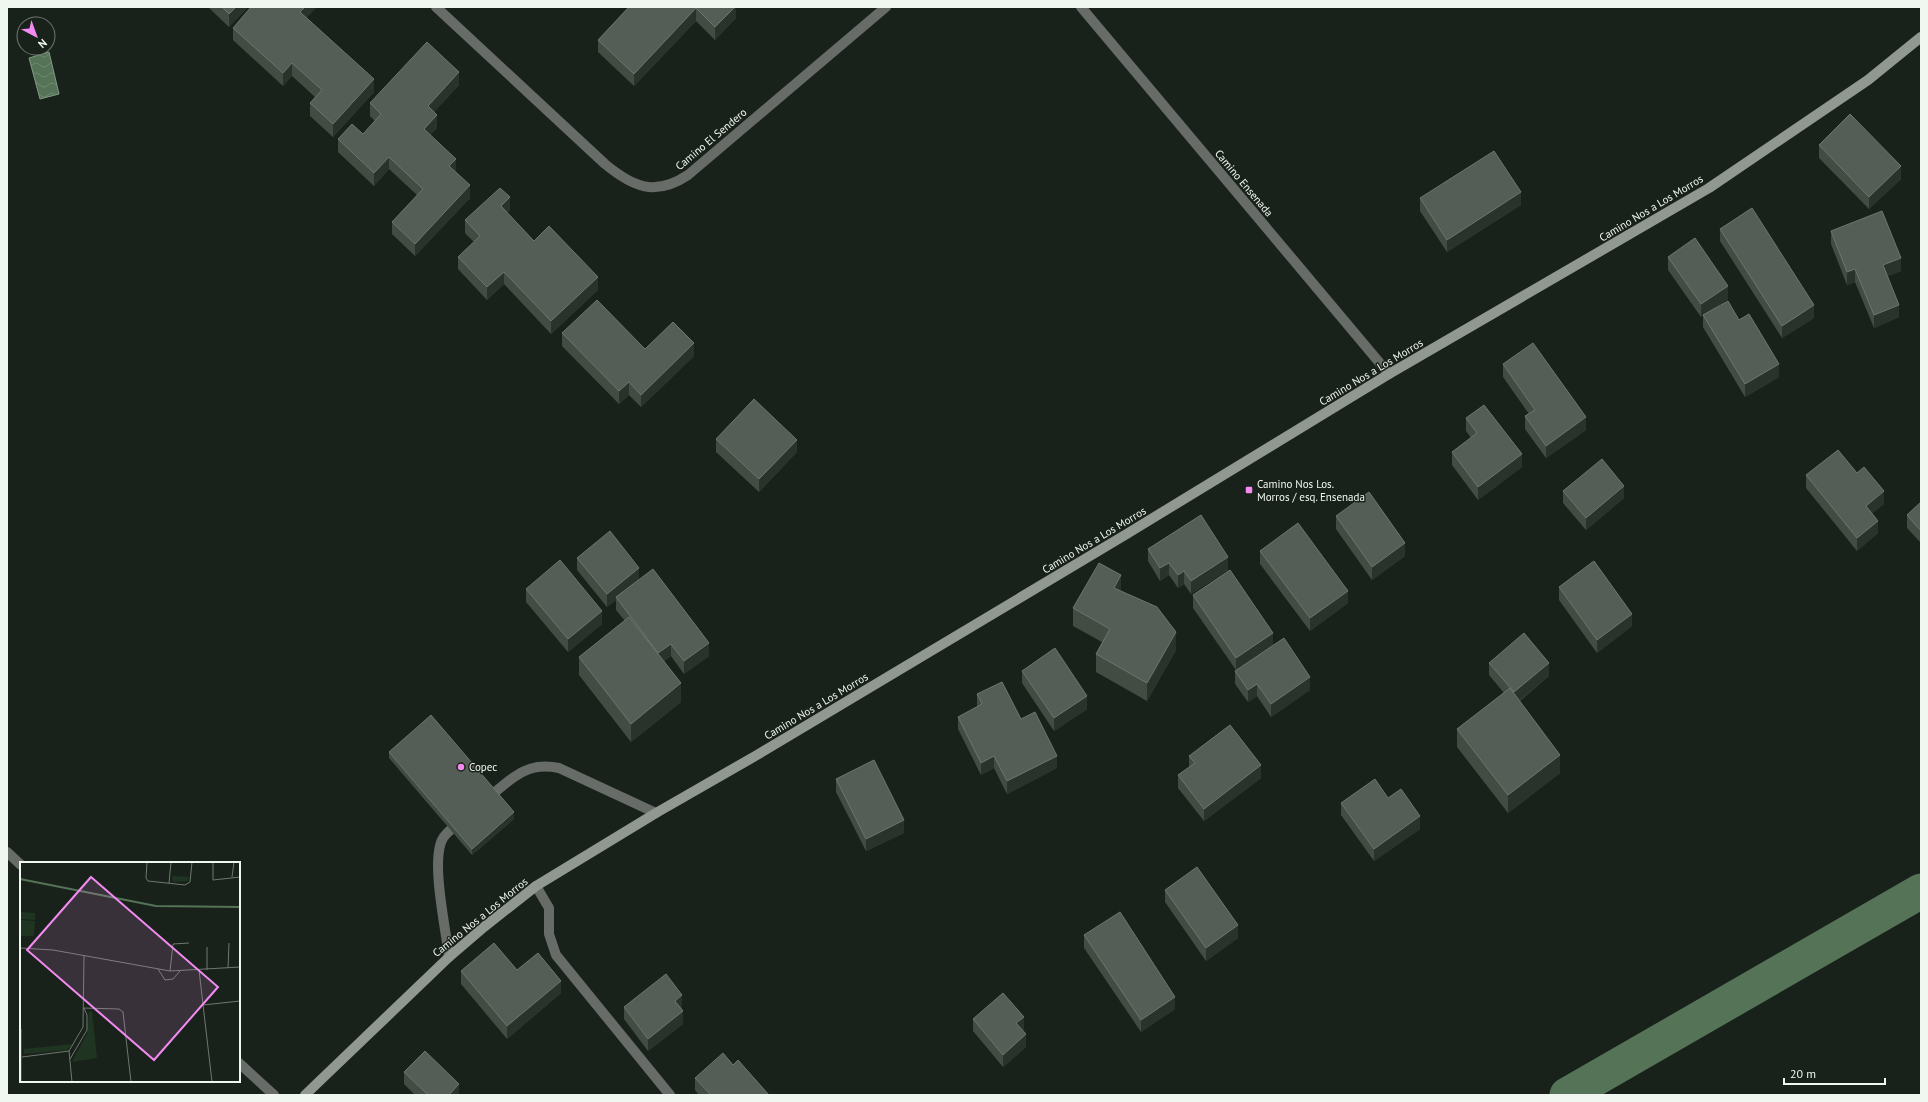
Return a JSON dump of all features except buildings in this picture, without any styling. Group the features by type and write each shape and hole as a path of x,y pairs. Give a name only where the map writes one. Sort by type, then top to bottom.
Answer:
{"main road":[{"name":"Camino Nos a Los Morros","path":"305,1095 449,957 536,886 656,813 764,751 1111,543 1389,374 1709,188 1868,80 1921,38"}],"street":[{"name":"Camino El Sendero","path":"436,7 616,173 635,184 655,188 675,183 688,175 886,7"},
{"name":"Camino Ensenada","path":"1081,7 1389,374"},
{"path":"480,805 517,774 532,767 547,765 559,768 656,813"},
{"path":"449,957 439,882 439,852 444,836 468,815"},
{"path":"7,852 20,864"},
{"path":"536,886 549,908 550,934 556,955 670,1095"},
{"path":"240,1064 274,1095"}],"water":[{"path":"36,56 50,56 59,94 40,99 29,58"}],"waterway":[{"path":"1567,1095 1921,891"}],"place":[{"name":"Camino Nos Los. Morros / esq. Ensenada","path":"1249,490"},
{"name":"Copec","path":"461,767"}]}
